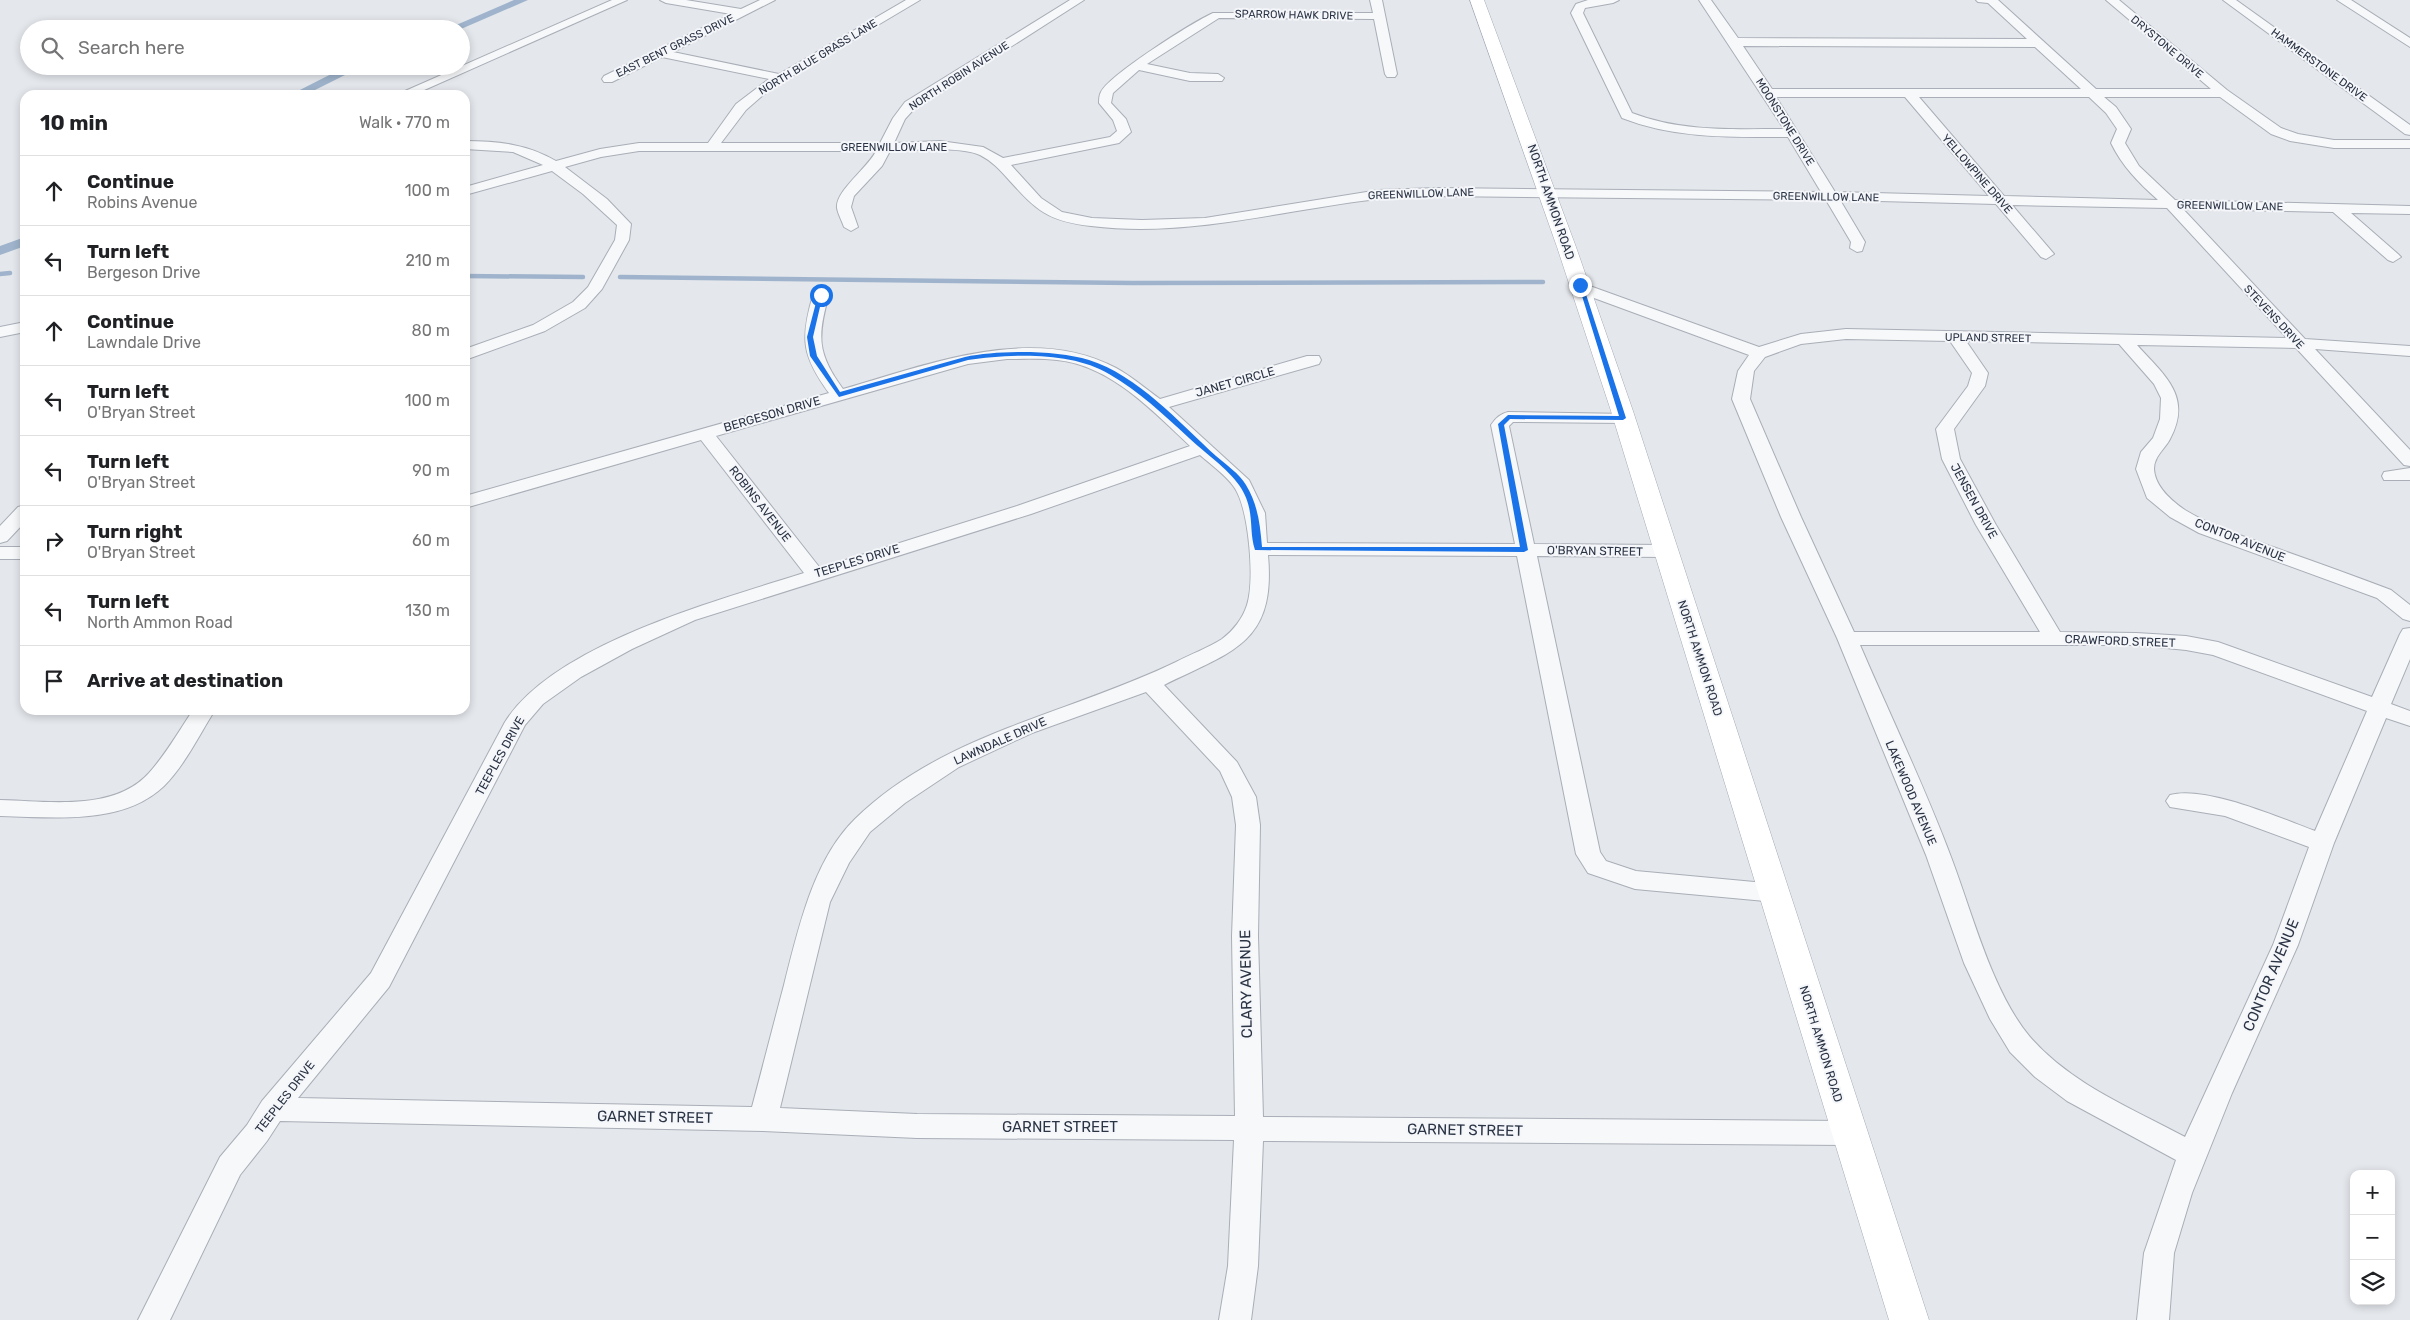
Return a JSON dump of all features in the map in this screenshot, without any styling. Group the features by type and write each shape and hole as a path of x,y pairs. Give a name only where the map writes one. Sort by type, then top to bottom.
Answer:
{"main road":[{"name":"NORTH AMMON ROAD","path":"1477,0 1547,193 1623,418 1776,893 1848,1133 1909,1320"}],"street":[{"path":"470,66 621,0"},
{"path":"666,0 743,13"},
{"name":"EAST BENT GRASS DRIVE","path":"608,78 769,0"},
{"name":"NORTH BLUE GRASS LANE","path":"712,147 741,107 766,86 914,0"},
{"name":"NORTH ROBIN AVENUE","path":"851,227 844,207 848,195 877,163 899,118 910,105 1078,0"},
{"path":"1237,0 1238,14"},
{"path":"1376,0 1391,74"},
{"path":"1613,0 1596,1 1580,6 1577,12 1627,115 1642,122 1664,128 1698,132 1791,133"},
{"name":"MOONSTONE DRIVE","path":"1706,0 1736,42 1831,196 1858,242 1857,248"},
{"path":"1982,0 1991,0 2091,93"},
{"name":"DRYSTONE DRIVE","path":"2112,0 2223,93 2258,120 2276,131 2295,138 2334,144 2410,144"},
{"name":"HAMMERSTONE DRIVE","path":"2229,0 2410,131"},
{"path":"2343,0 2410,43"},
{"name":"SPARROW HAWK DRIVE","path":"1001,163 1114,140 1124,132 1119,119 1105,104 1107,92 1137,66 1204,21 1217,15 1380,16"},
{"path":"1736,42 2038,44"},
{"path":"660,53 782,78"},
{"path":"1137,66 1190,77 1218,78"},
{"path":"414,90 448,75"},
{"name":"YELLOWPINE DRIVE","path":"1909,92 2046,254"},
{"path":"1766,93 2223,93"},
{"name":"STEVENS DRIVE","path":"2091,93 2110,110 2124,128 2118,143 2124,157 2138,174 2171,204 2297,343 2410,461"},
{"path":"470,145 516,148 538,155 614,212 624,224 622,240 594,289 579,305 539,328 470,353"},
{"name":"GREENWILLOW LANE","path":"470,190 600,153 639,147 884,148 940,145 983,151 1001,163 1036,201 1058,216 1092,222 1142,224 1205,222 1379,194 1547,193 1831,196 2410,210"},
{"path":"2338,208 2394,256"},
{"path":"1580,288 1759,354"},
{"path":"821,295 810,337 813,356 839,395"},
{"path":"0,332 20,327"},
{"name":"UPLAND STREET","path":"1759,354 1791,340 1810,336 1846,334 1955,338 2297,343 2410,351"},
{"name":"JENSEN DRIVE","path":"1955,338 1980,374 1976,386 1946,429 1951,458 1986,525 2054,639"},
{"name":"CONTOR AVENUE","path":"2124,340 2161,382 2170,398 2170,419 2161,439 2150,452 2145,469 2154,494 2177,512 2206,529 2384,594 2410,616"},
{"name":"BERGESON DRIVE","path":"470,501 967,359 1007,354 1058,355 1088,362 1111,372 1157,405 1204,447"},
{"name":"LAKEWOOD AVENUE","path":"1759,354 1746,371 1742,399 1791,517 1847,638 1938,854 1976,963 1999,1012 2020,1044 2045,1069 2077,1093 2191,1154"},
{"name":"JANET CIRCLE","path":"1157,405 1313,360"},
{"path":"1623,418 1508,417 1500,425 1524,550 1588,854 1597,866 1635,880 1776,893"},
{"name":"ROBINS AVENUE","path":"704,433 815,574"},
{"name":"LAWNDALE DRIVE","path":"763,1119 818,902 838,860 862,826 897,797 951,762 1024,728 1150,683 1230,643 1246,627 1257,605 1260,576 1255,513 1242,484 1204,447"},
{"name":"TEEPLES DRIVE","path":"154,1320 230,1166 257,1133 272,1109 380,980 516,722 535,699 573,672 634,640 688,616 815,574 1024,510 1204,447"},
{"path":"2391,476 2410,474"},
{"path":"0,538 20,516"},
{"name":"O'BRYAN STREET","path":"1258,549 1665,551"},
{"path":"0,553 20,553"},
{"name":"CONTOR AVENUE","path":"2153,1320 2160,1246 2191,1154 2252,1024 2313,875 2322,843 2410,634"},
{"name":"CRAWFORD STREET","path":"1847,638 2136,639 2186,643 2218,649 2410,719"},
{"name":"CLARY AVENUE","path":"1150,683 1229,767 1244,798 1248,826 1245,936 1249,1127 1243,1266 1235,1320"},
{"path":"0,808 81,808 113,804 136,795 156,781 201,715"},
{"path":"2178,802 2228,808 2322,843"},
{"name":"GARNET STREET","path":"272,1109 763,1119 917,1126 1848,1133"}],"waterway":[{"path":"470,22 523,0"},
{"path":"307,90 338,75"},
{"path":"0,251 20,243"},
{"path":"0,274 10,273"},
{"path":"470,276 583,277"},
{"path":"620,277 1133,283 1543,282"}],"route":[{"path":"821,295 812,323 810,337 813,356 839,395 967,359 1007,354 1058,355 1088,362 1111,372 1157,405 1242,484 1255,513 1258,549 1524,550 1500,425 1508,417 1623,418 1580,285"}]}
